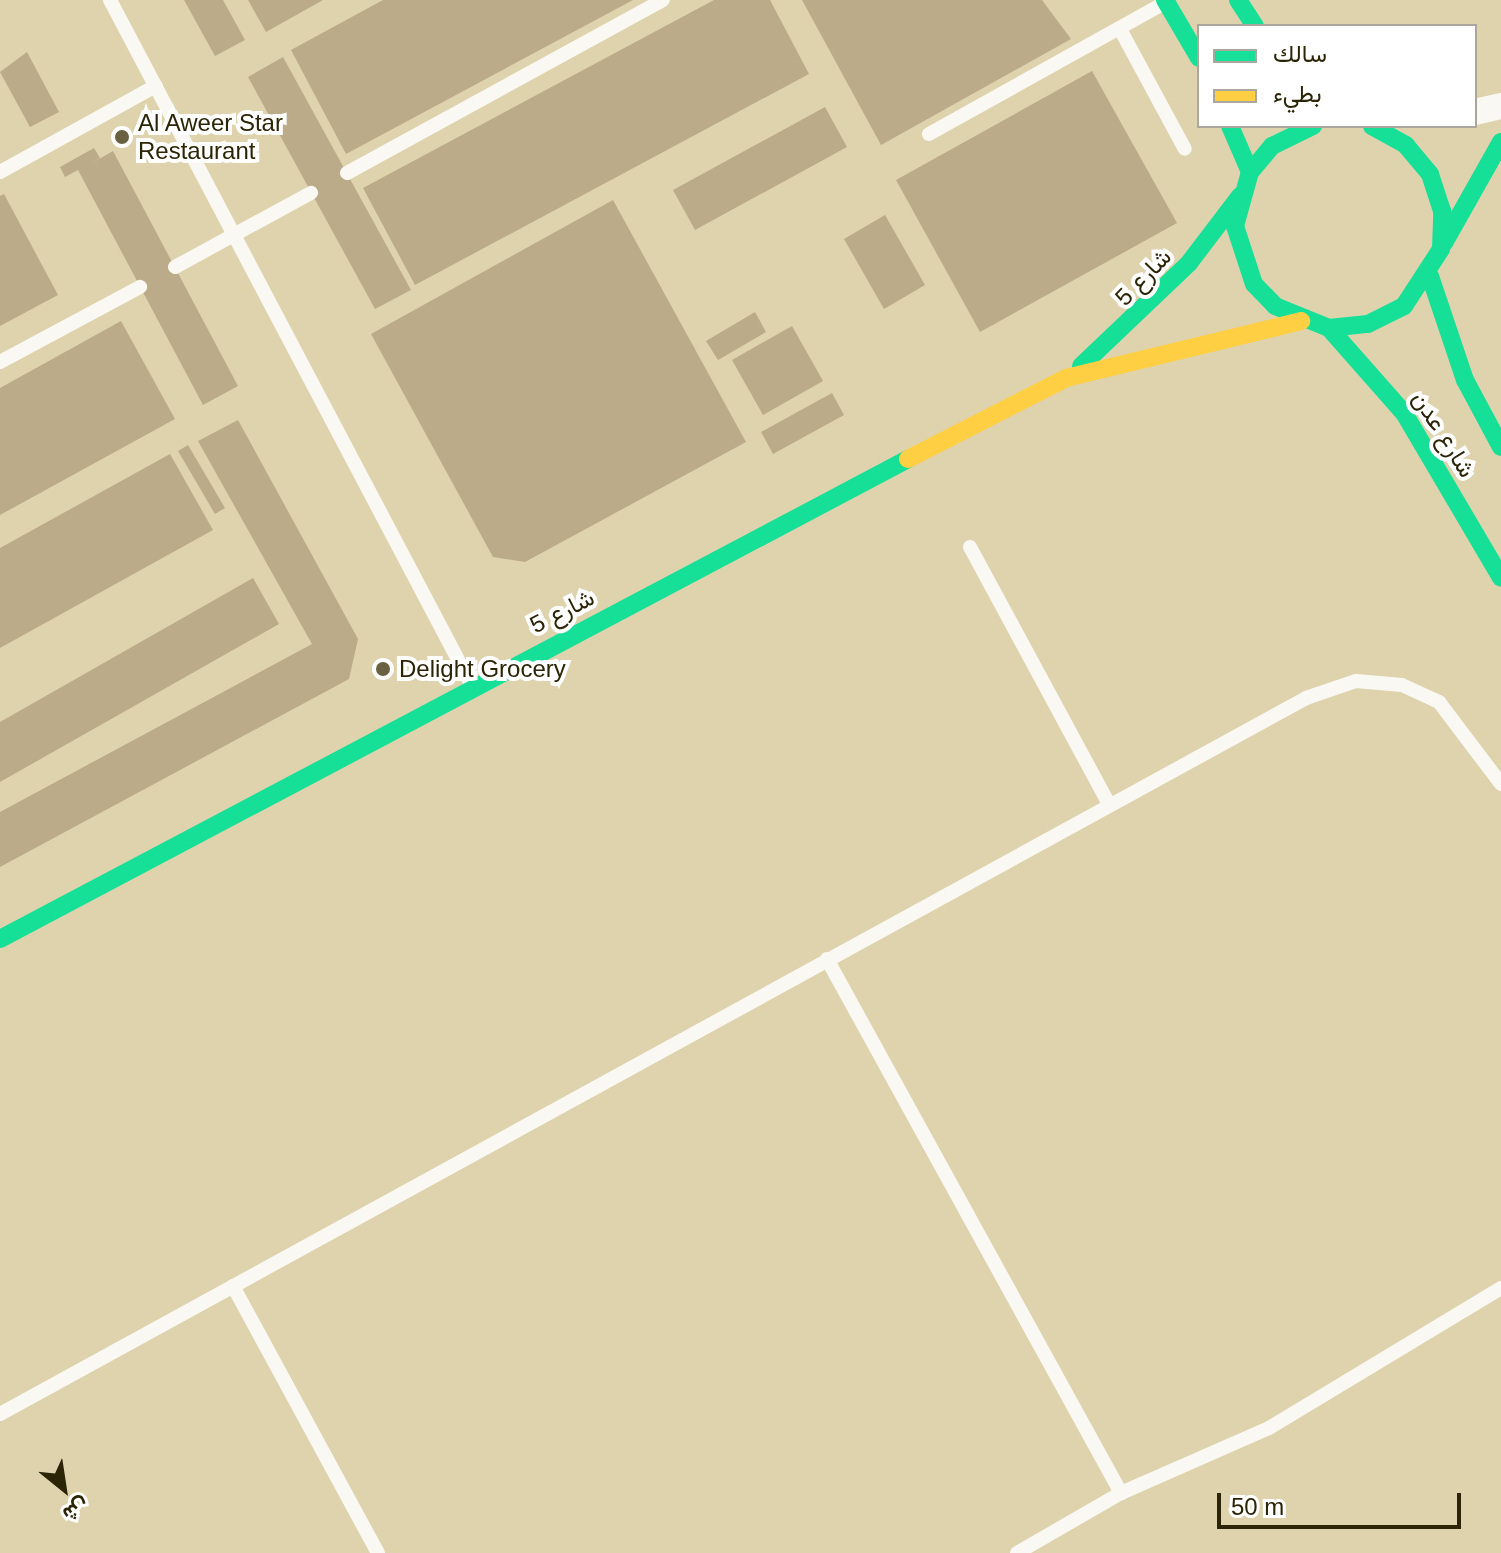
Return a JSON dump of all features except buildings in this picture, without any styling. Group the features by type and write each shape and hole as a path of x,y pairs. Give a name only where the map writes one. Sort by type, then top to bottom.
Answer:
{"street":[{"path":"1238,0 1254,24"},
{"path":"1166,1 1197,55"},
{"path":"1477,112 1501,106"},
{"path":"1231,128 1250,172"},
{"path":"1309,128 1272,146 1250,172 1240,196 1240,256 1275,306 1301,321 1329,328 1368,324 1404,306 1430,276 1441,249 1501,142"},
{"path":"1376,128 1406,145 1430,174 1442,211 1441,249"},
{"name":"شارع 5","path":"0,939 471,685 1066,378 1141,314 1240,196"},
{"name":"شارع عدن","path":"1430,276 1465,380 1501,447"},
{"name":"شارع 5","path":"1066,378 1301,321"},
{"name":"شارع عدن","path":"1329,328 1404,413 1501,578"}],"lane":[{"path":"110,0 471,685"},
{"path":"347,173 663,0"},
{"path":"929,134 1166,1"},
{"path":"1120,29 1185,149"},
{"path":"0,172 156,86"},
{"path":"175,267 311,193"},
{"path":"0,362 140,287"},
{"path":"970,547 1109,804"},
{"path":"0,1414 1306,698 1356,681 1402,685 1439,702 1501,784"},
{"path":"827,959 1121,1493"},
{"path":"233,1286 378,1553"},
{"path":"1017,1553 1121,1493 1269,1428 1501,1288"}],"traffic: fast":[{"path":"1165,0 1197,55"},
{"path":"1238,0 1254,24"},
{"path":"1231,128 1250,172"},
{"path":"1309,128 1272,146 1250,172 1235,226 1254,284 1275,306 1329,328 1368,324 1404,306 1441,249 1442,211 1430,174 1406,145 1376,128"},
{"path":"1444,243 1501,142"},
{"path":"1081,366 1189,263 1240,196"},
{"path":"1430,276 1465,380 1501,447"},
{"path":"1329,328 1404,413 1501,578"},
{"path":"0,939 908,459"}],"traffic: slow":[{"path":"908,459 1066,378 1301,321"}],"place":[{"name":"Al Aweer Star Restaurant","path":"122,137"},
{"name":"Delight Grocery","path":"383,669"}]}
